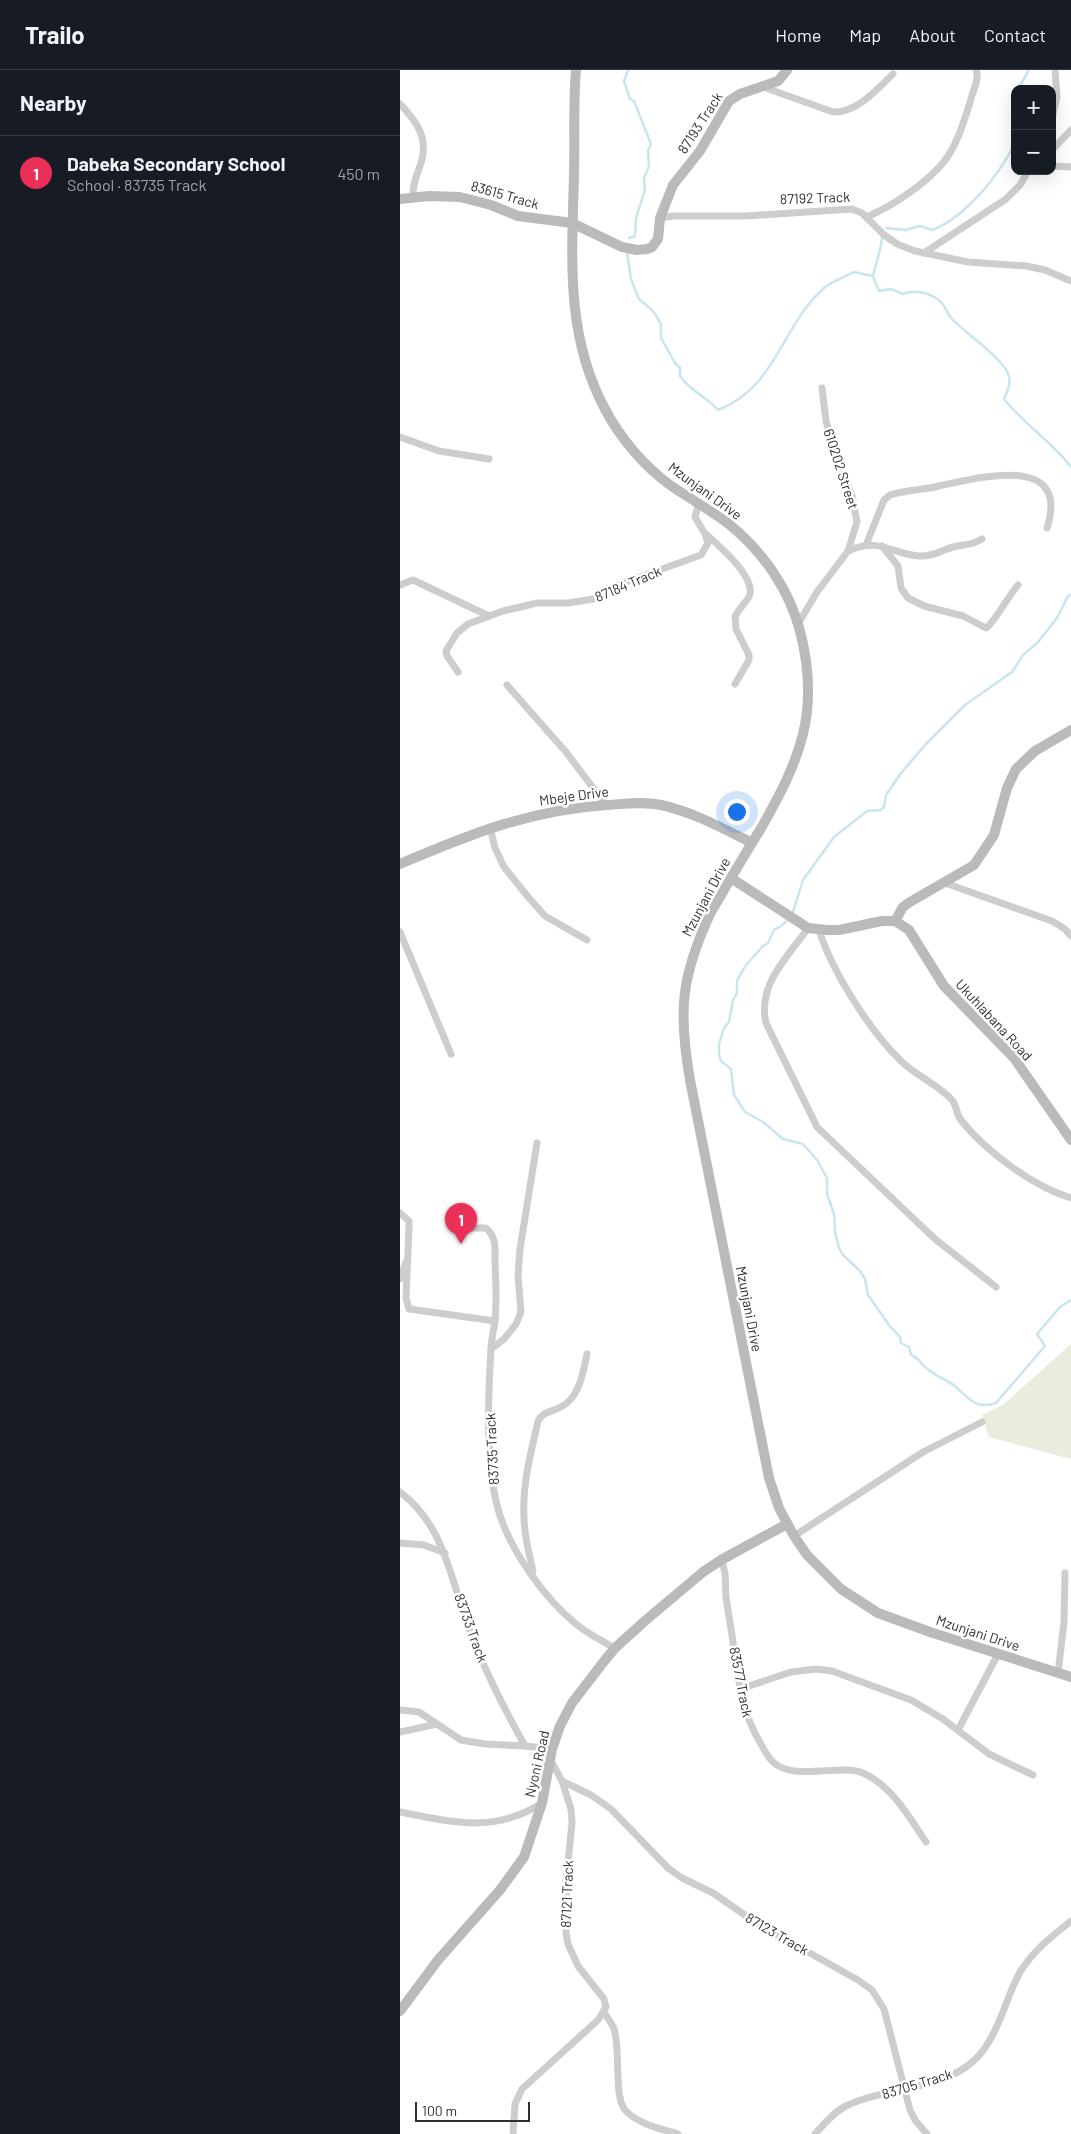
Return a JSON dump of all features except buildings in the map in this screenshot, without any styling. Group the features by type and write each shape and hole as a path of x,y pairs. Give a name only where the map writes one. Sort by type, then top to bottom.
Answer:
{"street":[{"name":"Mzunjani Drive","path":"576,70 572,223 575,316 581,351 596,391 617,428 645,463 670,485 699,502 731,526 762,556 785,592 798,624 808,671 808,709 806,728 800,749 789,776 711,912 694,950 683,995 682,1032 690,1080 767,1469 776,1500 794,1536 820,1569 841,1589 866,1606 903,1623 1071,1677"},
{"name":"87193 Track","path":"660,218 673,185 700,151 729,101 735,96 778,81 787,70"},
{"path":"866,216 893,204 944,162 957,140 978,77 976,70"},
{"path":"1055,70 1056,101"},
{"path":"762,87 833,112 842,112 857,106 893,74"},
{"path":"400,104 411,114 423,136 421,161 413,188 413,197"},
{"path":"1056,146 1071,130"},
{"path":"1056,166 1071,167"},
{"path":"924,253 1006,199 1020,185 1026,175"},
{"name":"83615 Track","path":"400,199 413,197 460,197 484,203 518,216 572,223"},
{"name":"87192 Track","path":"660,218 673,216 746,216 856,210 866,216 876,228 898,244 924,253 968,262 1026,266 1045,270 1071,281"},
{"path":"572,223 622,247 642,250 652,247 658,239 660,218"},
{"name":"610202 Street","path":"798,624 817,592 848,552 855,531 857,515 830,436 823,404 822,388"},
{"path":"400,437 438,451 489,459"},
{"path":"866,545 884,500 890,495 990,476 1027,475 1043,486 1048,493 1052,505 1047,528"},
{"path":"699,502 695,517 706,534 731,558 748,581 750,587 748,597 734,617 736,629 749,655 749,660 734,684"},
{"name":"87184 Track","path":"458,672 447,656 448,647 462,628 489,616 537,603 568,603 593,599 623,583 698,557 708,543 706,534"},
{"path":"848,552 866,545 882,546 909,554 926,556 957,546 972,545 982,539"},
{"path":"882,546 898,566 902,588 908,598 924,606 963,616 984,628 991,625 1002,606 1018,585"},
{"path":"400,585 413,580 489,616"},
{"path":"507,685 566,752 606,805"},
{"path":"731,878 746,890 779,908 804,926 819,930 839,930 882,921 896,921 903,907 918,896 966,871 980,857 998,826 1007,788 1016,769 1035,751 1071,730"},
{"name":"Mbeje Drive","path":"400,864 490,827 555,811 606,805 641,803 668,807 699,817 752,843"},
{"path":"490,827 504,866 528,898 545,916 587,940"},
{"path":"945,882 1052,921 1064,928 1071,936"},
{"name":"Ukuhlabana Road","path":"896,921 909,930 938,978 951,994 1014,1058 1071,1140"},
{"path":"804,926 770,982 765,998 764,1014 772,1036 804,1097 817,1127 935,1239 996,1287"},
{"path":"819,930 824,946 863,1016 902,1062 951,1099 960,1120 990,1150 1044,1188 1071,1198"},
{"path":"400,932 451,1054"},
{"path":"491,1349 504,1339 516,1324 521,1312 518,1275 520,1249 537,1143"},
{"path":"400,1213 409,1221 406,1298 409,1309 495,1321"},
{"name":"83735 Track","path":"465,1228 486,1228 493,1235 497,1282 491,1349 490,1425 494,1493 498,1510 510,1537 534,1576 569,1618 615,1648"},
{"path":"400,1279 408,1254"},
{"path":"534,1576 524,1518 524,1498 528,1465 538,1421 544,1413 560,1408 574,1396 583,1372 587,1354"},
{"path":"794,1536 923,1452 982,1422"},
{"name":"83733 Track","path":"400,1492 425,1516 438,1538 445,1553 472,1637 501,1702 525,1746"},
{"name":"Nyoni Road","path":"400,2010 438,1960 486,1908 516,1869 529,1844 542,1803 551,1754 566,1712 615,1648 646,1620 721,1560 787,1524"},
{"path":"400,1543 424,1545 445,1553"},
{"name":"83577 Track","path":"721,1560 725,1573 726,1595 740,1689 751,1727 775,1764 789,1769 811,1772 847,1771 864,1773 896,1799 926,1842"},
{"path":"1058,1673 1064,1622 1065,1573"},
{"path":"958,1730 998,1654"},
{"path":"740,1689 791,1672 816,1669 832,1671 911,1700 943,1719 989,1754 1033,1775"},
{"path":"400,1710 419,1712 454,1737 467,1742 525,1746 551,1754"},
{"path":"400,1732 437,1724"},
{"name":"87121 Track","path":"551,1754 569,1800 572,1822 566,1882 566,1934 568,1944 578,1966 604,1999 606,2007 604,2012 614,2027 618,2057 619,2093 622,2107 626,2112 639,2120 678,2134"},
{"name":"87123 Track","path":"562,1781 592,1795 611,1808 668,1868 682,1878 713,1893 758,1924 858,1980 872,1990 884,2009 906,2088 910,2110 915,2120 927,2134"},
{"path":"400,1812 458,1822 486,1824 508,1820 542,1803"},
{"name":"83705 Track","path":"815,2134 836,2112 847,2105 945,2078 978,2058 992,2034 1025,1964 1044,1944 1071,1921"},
{"path":"514,2134 515,2104 522,2089 598,2020 604,2012"}],"shaded area":[{"path":"1071,1344 1071,1459 989,1437 982,1415 1004,1404"}],"waterway":[{"path":"628,70 624,81 630,99 634,101 651,144 648,151 649,166 644,178 645,190 636,218 635,236 629,238"},
{"path":"1020,85 1029,70"},
{"path":"886,228 905,230 920,226 932,230 957,216 991,181 1011,150"},
{"path":"873,276 882,237"},
{"path":"627,253 631,279 639,299 653,311 661,324 661,338 675,363 680,368 680,376 718,410 738,400 753,387 777,355 810,303 824,288 854,272 873,276 879,291 891,289 903,294 920,292 939,300 952,319 993,355 1006,370 1009,382 1004,399 1071,467"},
{"path":"792,915 803,880 834,837 867,811 881,810 884,807 886,795 901,773 926,744 965,705 1012,672 1023,655 1038,642 1057,618 1068,596 1071,595"},
{"path":"789,919 774,930 768,943 746,965 737,981 737,993 733,1000 729,1022 724,1028 719,1044 719,1054 721,1061 731,1069 734,1095 745,1112 763,1122 783,1139 803,1144 817,1160 827,1178 827,1194 834,1214 839,1248 843,1255 860,1271 865,1279 868,1295 900,1337 901,1343 909,1347 911,1355 918,1359 926,1368 952,1384 971,1401 982,1405 996,1403 1045,1346 1037,1334 1060,1307 1071,1300"}],"place":[{"name":"Dabeka Secondary School","path":"461,1244"}]}
